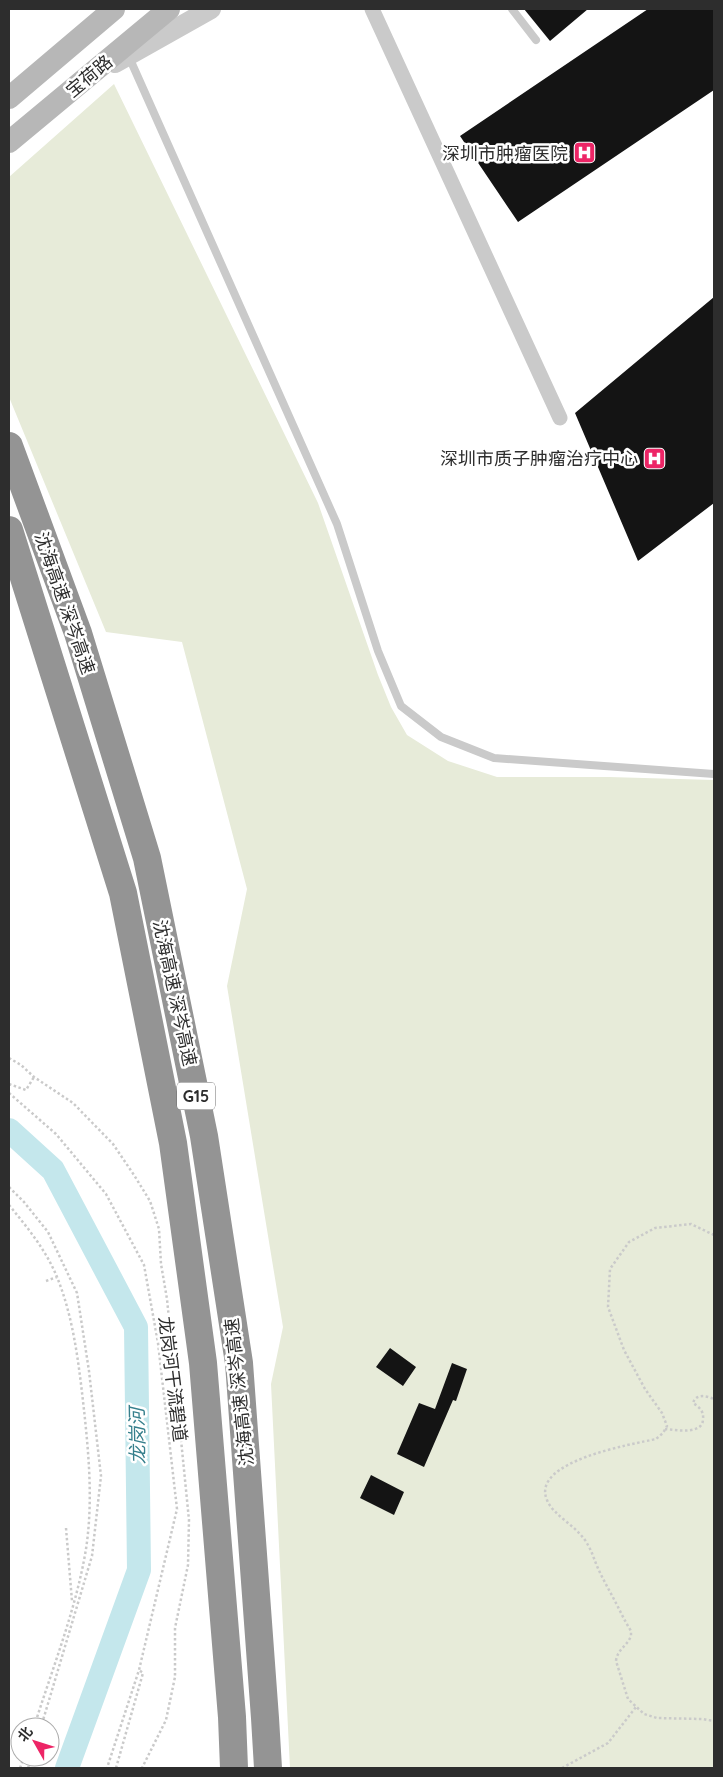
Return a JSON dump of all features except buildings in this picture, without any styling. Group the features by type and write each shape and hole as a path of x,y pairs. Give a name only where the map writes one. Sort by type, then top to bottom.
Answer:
{"highway":[{"name":"沈海高速 深岑高速","path":"9,446 78,633 147,858 204,1136 239,1363 268,1768"},
{"name":"沈海高速 深岑高速","path":"9,530 123,893 172,1143 204,1363 232,1717 234,1768"}],"main road":[{"name":"宝荷路","path":"9,98 114,9"},
{"name":"宝荷路","path":"9,142 169,9"}],"street":[{"path":"82,81 211,9"},
{"path":"372,9 560,418"}],"lane":[{"path":"512,9 536,40"},
{"path":"128,55 337,524 378,651 401,706 441,737 494,758 714,774"}],"path":[{"path":"9,1058 21,1065 34,1078 73,1103 113,1144 150,1201 159,1229 189,1520 188,1565 175,1628 175,1677 166,1720 142,1768"},
{"path":"9,1084 26,1090 34,1078"},
{"name":"龙岗河干流碧道","path":"9,1093 56,1134 106,1194 144,1264 158,1343 177,1509 139,1670 107,1768"},
{"path":"9,1187 24,1202 48,1232 77,1293 89,1371 101,1476 92,1556 44,1717"},
{"path":"9,1205 26,1225 49,1259 67,1307 80,1368 88,1450 90,1503 86,1550 72,1605 37,1717"},
{"path":"714,1235 691,1224 655,1228 629,1242 610,1269 608,1307 624,1350 645,1389 665,1419 667,1426 663,1433 656,1438 594,1453 570,1462 546,1486 547,1501 555,1512 573,1526 588,1545 607,1587 631,1631 631,1636 620,1649 616,1662 628,1699 644,1714 657,1718 714,1720"},
{"path":"46,1281 57,1277"},
{"path":"665,1429 692,1430 699,1428 704,1417 702,1410 693,1403 694,1399 699,1396 707,1396 714,1399"},
{"path":"66,1528 72,1605"},
{"path":"116,1768 143,1673 139,1670"},
{"path":"562,1768 608,1743 636,1707"}],"green space":[{"path":"114,84 318,503 378,675 391,707 407,735 448,761 497,777 609,777 714,780 714,1768 290,1768 271,1384 283,1327 227,986 247,889 182,642 106,632 9,397 9,177"}],"waterway":[{"name":"龙岗河","path":"9,1130 53,1170 136,1327 139,1570 67,1768"}],"place":[{"name":"深圳市肿瘤医院","path":"584,153"},
{"name":"深圳市质子肿瘤治疗中心","path":"654,458"}]}
